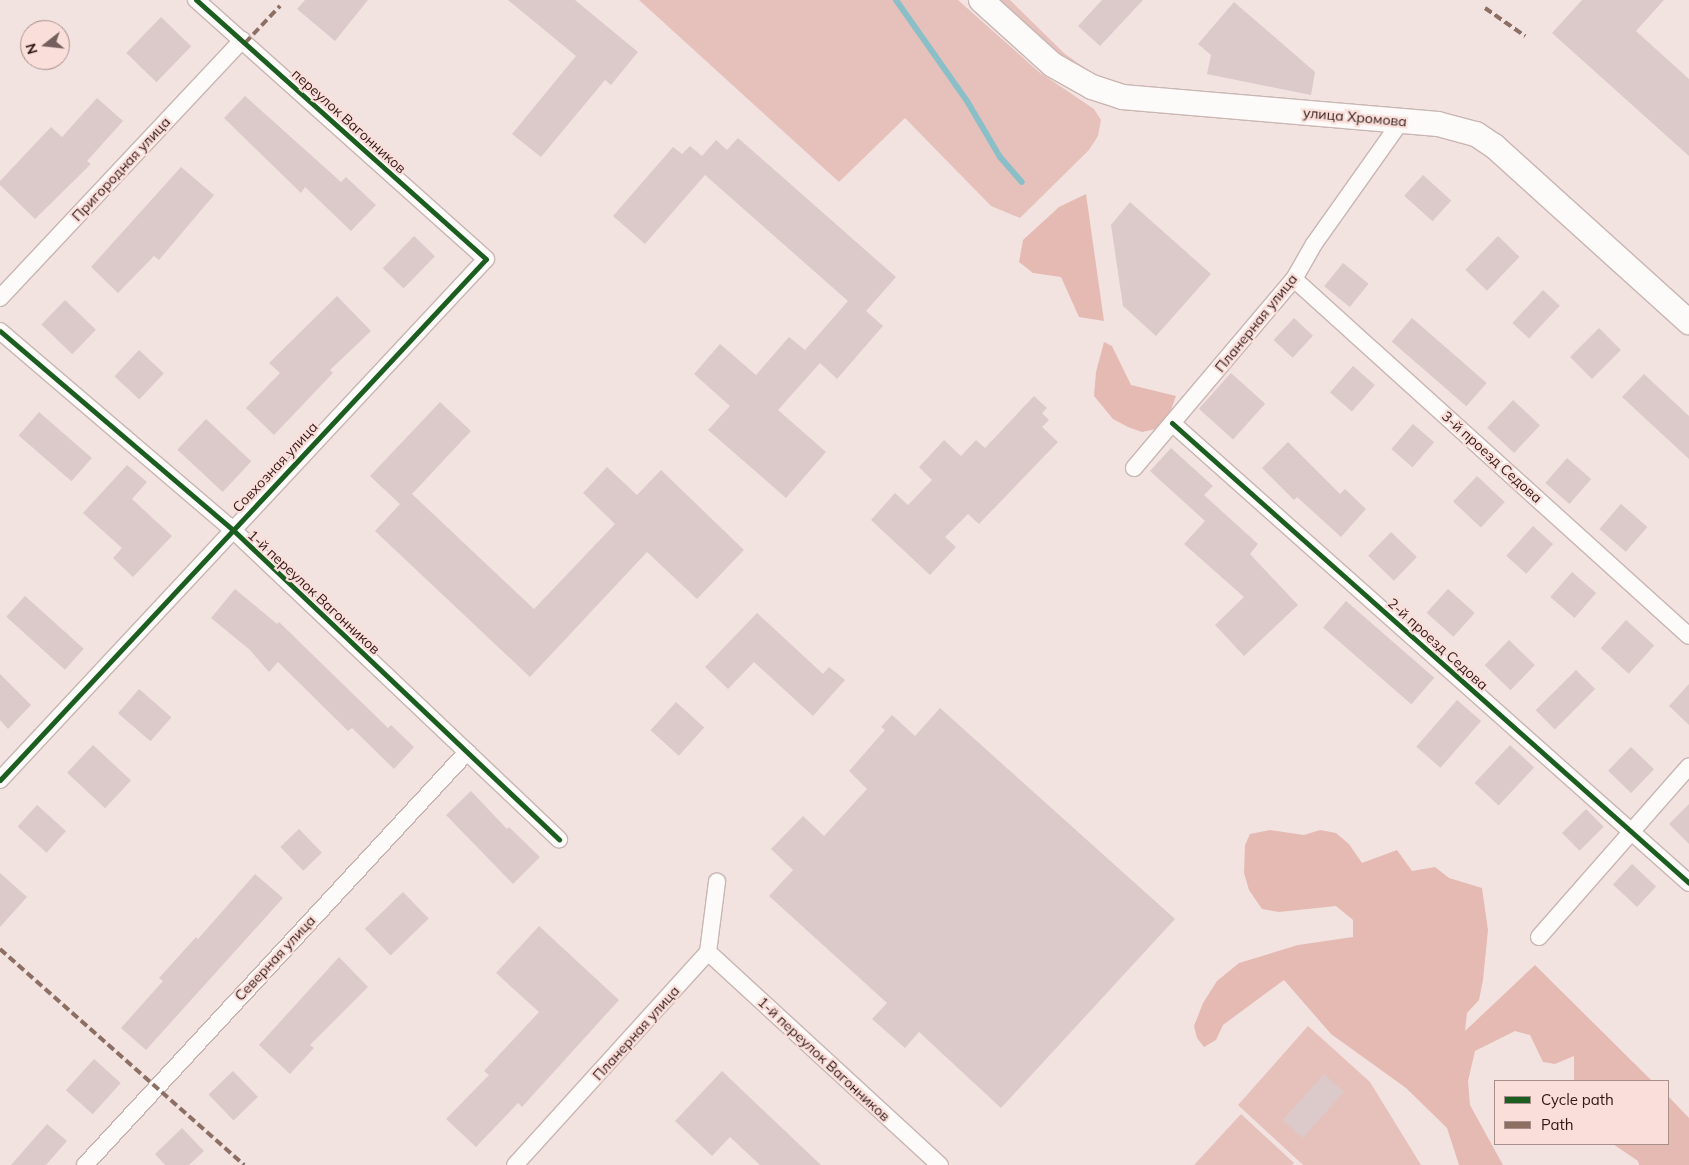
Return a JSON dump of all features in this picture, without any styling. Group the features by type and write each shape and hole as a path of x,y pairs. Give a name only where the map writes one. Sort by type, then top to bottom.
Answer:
{"main road":[{"name":"улица Хромова","path":"981,0 1053,65 1106,93 1148,100 1455,127 1486,139 1689,322"}],"street":[{"name":"переулок Вагонников","path":"196,0 486,259"},
{"name":"Пригородная улица","path":"0,298 242,40"},
{"name":"Планерная улица","path":"1134,468 1294,279 1314,244 1401,121"},
{"name":"Совхозная улица","path":"0,780 232,529 486,259"},
{"name":"3-й проезд Седова","path":"1294,279 1689,636"},
{"name":"1-й переулок Вагонников","path":"0,331 232,529 559,839"},
{"name":"2-й проезд Седова","path":"1172,423 1689,883"},
{"name":"Северная улица","path":"85,1165 467,752"},
{"path":"1539,937 1689,766"},
{"path":"708,952 717,882"},
{"name":"Планерная улица","path":"515,1165 708,952"},
{"name":"1-й переулок Вагонников","path":"708,952 940,1165"}],"shaded area":[{"path":"639,0 958,0 1039,72 1094,109 1101,120 1098,136 1089,150 1020,218 991,206 905,118 839,182"},
{"path":"996,0 1010,0 1065,54 1096,76 1097,82 1063,64"},
{"path":"1086,194 1104,321 1079,317 1061,277 1033,273 1019,262 1023,240 1059,207"},
{"path":"1104,342 1112,346 1131,385 1176,396 1168,418 1160,428 1142,432 1128,427 1113,419 1094,396 1096,372"},
{"path":"1270,830 1304,835 1320,830 1336,833 1349,844 1362,863 1397,850 1412,871 1435,867 1449,878 1482,888 1488,930 1483,980 1479,1000 1467,1013 1465,1031 1535,965 1651,1080 1574,1080 1574,1056 1555,1064 1543,1062 1530,1035 1515,1031 1475,1051 1468,1081 1470,1105 1503,1165 1459,1165 1447,1128 1406,1088 1331,1034 1284,980 1223,1025 1216,1040 1204,1047 1197,1038 1194,1026 1203,1003 1217,981 1239,963 1298,945 1353,937 1353,920 1336,906 1279,912 1262,909 1249,890 1244,873 1245,845 1250,834"},
{"path":"1308,1026 1370,1082 1421,1165 1303,1165 1238,1105"},
{"path":"1669,1097 1689,1118 1689,1165 1639,1165 1638,1161 1614,1145 1669,1145"},
{"path":"1241,1114 1294,1163 1292,1165 1194,1165"}],"building":[{"path":"305,0 368,0 335,41 297,9"},
{"path":"508,0 575,0 638,52 611,85 605,80 541,157 512,134 576,56"},
{"path":"1102,0 1143,0 1100,46 1078,26"},
{"path":"1582,0 1664,0 1636,31 1689,79 1689,156 1552,33"},
{"path":"1234,2 1315,72 1311,95 1207,74 1211,55 1198,44"},
{"path":"161,17 191,46 156,82 126,53"},
{"path":"245,96 341,182 346,177 376,205 351,231 305,187 301,193 224,118"},
{"path":"97,98 123,121 87,161 91,164 35,219 0,185 0,181 51,127 62,137"},
{"path":"738,138 896,277 866,311 883,326 837,379 820,363 778,410 826,452 786,498 708,430 730,406 694,374 720,344 756,375 789,337 805,350 848,301 705,175 645,244 613,216 673,147 682,154 690,146 702,156 716,140 727,150"},
{"path":"181,167 214,195 159,260 154,256 118,293 91,267"},
{"path":"1423,175 1451,200 1433,221 1404,196"},
{"path":"1130,202 1211,274 1156,336 1123,306 1111,225"},
{"path":"414,236 435,256 404,289 383,268"},
{"path":"1498,236 1520,257 1487,291 1465,270"},
{"path":"1343,263 1369,284 1350,307 1324,286"},
{"path":"1543,290 1560,306 1529,339 1512,323"},
{"path":"337,296 371,331 330,370 333,373 274,435 246,408 280,373 269,363"},
{"path":"65,300 96,330 72,354 41,324"},
{"path":"1294,318 1313,336 1293,358 1274,340"},
{"path":"1412,318 1487,383 1466,406 1392,341"},
{"path":"1599,328 1621,350 1592,379 1570,357"},
{"path":"139,350 164,373 139,400 114,376"},
{"path":"1353,366 1375,385 1352,411 1330,392"},
{"path":"1231,373 1265,404 1233,439 1199,409"},
{"path":"1644,374 1689,416 1689,459 1622,397"},
{"path":"1034,396 1047,408 1042,413 1049,420 1042,427 1058,442 979,524 968,514 945,537 956,547 930,575 871,520 895,493 908,505 932,480 919,467 944,440 961,456 976,440 985,448"},
{"path":"1513,400 1540,425 1514,453 1487,428"},
{"path":"440,402 471,431 412,494 534,609 615,524 583,493 607,467 637,495 661,470 744,550 697,599 647,552 530,677 375,531 400,504 370,476"},
{"path":"39,412 92,458 71,481 19,435"},
{"path":"206,419 251,461 223,492 177,450"},
{"path":"1413,424 1434,442 1412,467 1391,449"},
{"path":"1288,442 1340,494 1345,489 1366,509 1341,537 1297,497 1294,500 1262,468"},
{"path":"1171,448 1213,486 1204,495 1258,544 1250,554 1298,605 1244,656 1215,625 1244,597 1184,544 1205,521 1150,471"},
{"path":"1567,458 1591,479 1570,504 1545,483"},
{"path":"127,465 147,482 132,499 172,536 133,577 113,558 122,548 83,513"},
{"path":"1477,476 1505,502 1481,528 1453,502"},
{"path":"1621,504 1647,527 1626,552 1599,529"},
{"path":"1533,526 1553,544 1526,574 1506,556"},
{"path":"1391,532 1417,557 1394,581 1368,556"},
{"path":"1572,572 1596,593 1575,618 1550,597"},
{"path":"235,589 277,624 279,622 388,728 391,725 414,747 394,769 352,728 348,731 278,662 269,672 250,650 211,618"},
{"path":"1448,589 1475,613 1453,637 1427,613"},
{"path":"25,596 84,649 65,670 6,617"},
{"path":"1346,601 1434,678 1411,704 1323,627"},
{"path":"757,613 823,674 829,667 845,680 813,716 754,662 728,689 705,667"},
{"path":"1626,620 1654,645 1629,674 1601,648"},
{"path":"1509,640 1535,665 1511,690 1485,665"},
{"path":"1576,670 1595,689 1555,729 1536,710"},
{"path":"0,674 31,705 8,729 0,720"},
{"path":"1689,684 1689,725 1669,706"},
{"path":"139,689 171,717 150,741 118,713"},
{"path":"1457,700 1481,721 1440,768 1416,747"},
{"path":"676,702 704,727 679,756 651,730"},
{"path":"940,708 1175,919 1001,1108 919,1032 905,1048 872,1019 887,1003 769,896 793,870 771,849 803,816 824,836 867,789 849,771 885,730 881,727 892,715 915,736"},
{"path":"93,745 131,780 105,808 67,773"},
{"path":"1510,745 1534,768 1499,806 1475,783"},
{"path":"1631,747 1654,769 1631,793 1608,771"},
{"path":"471,791 507,829 509,827 540,857 513,884 446,815"},
{"path":"1689,804 1689,844 1669,824"},
{"path":"37,805 66,831 47,853 18,827"},
{"path":"1586,809 1604,827 1580,851 1562,833"},
{"path":"299,829 322,853 303,871 280,847"},
{"path":"1632,864 1656,887 1637,907 1613,884"},
{"path":"0,873 27,897 0,927"},
{"path":"255,874 283,898 146,1050 121,1028 163,981 159,978 196,937 198,939"},
{"path":"403,892 429,919 391,955 365,929"},
{"path":"539,926 619,1000 522,1107 518,1103 476,1147 446,1119 489,1075 484,1071 539,1012 496,973"},
{"path":"339,957 368,987 310,1045 314,1048 290,1074 259,1045"},
{"path":"94,1059 121,1083 93,1114 66,1090"},
{"path":"233,1071 258,1097 234,1121 209,1095"},
{"path":"722,1071 821,1165 760,1165 730,1137 712,1156 675,1121"},
{"path":"1324,1074 1344,1092 1303,1138 1283,1120"},
{"path":"47,1124 67,1141 46,1165 11,1165"},
{"path":"182,1128 204,1151 189,1165 165,1165 155,1154"}],"waterway":[{"path":"896,0 967,101 1000,157 1022,182"}],"marked path":[{"path":"245,43 280,6"},
{"path":"1485,8 1525,36"},
{"path":"0,949 244,1165"}],"cycle path":[{"path":"0,780 486,259 196,0"},
{"path":"0,331 232,529 559,839"},
{"path":"1172,423 1689,883"}]}
